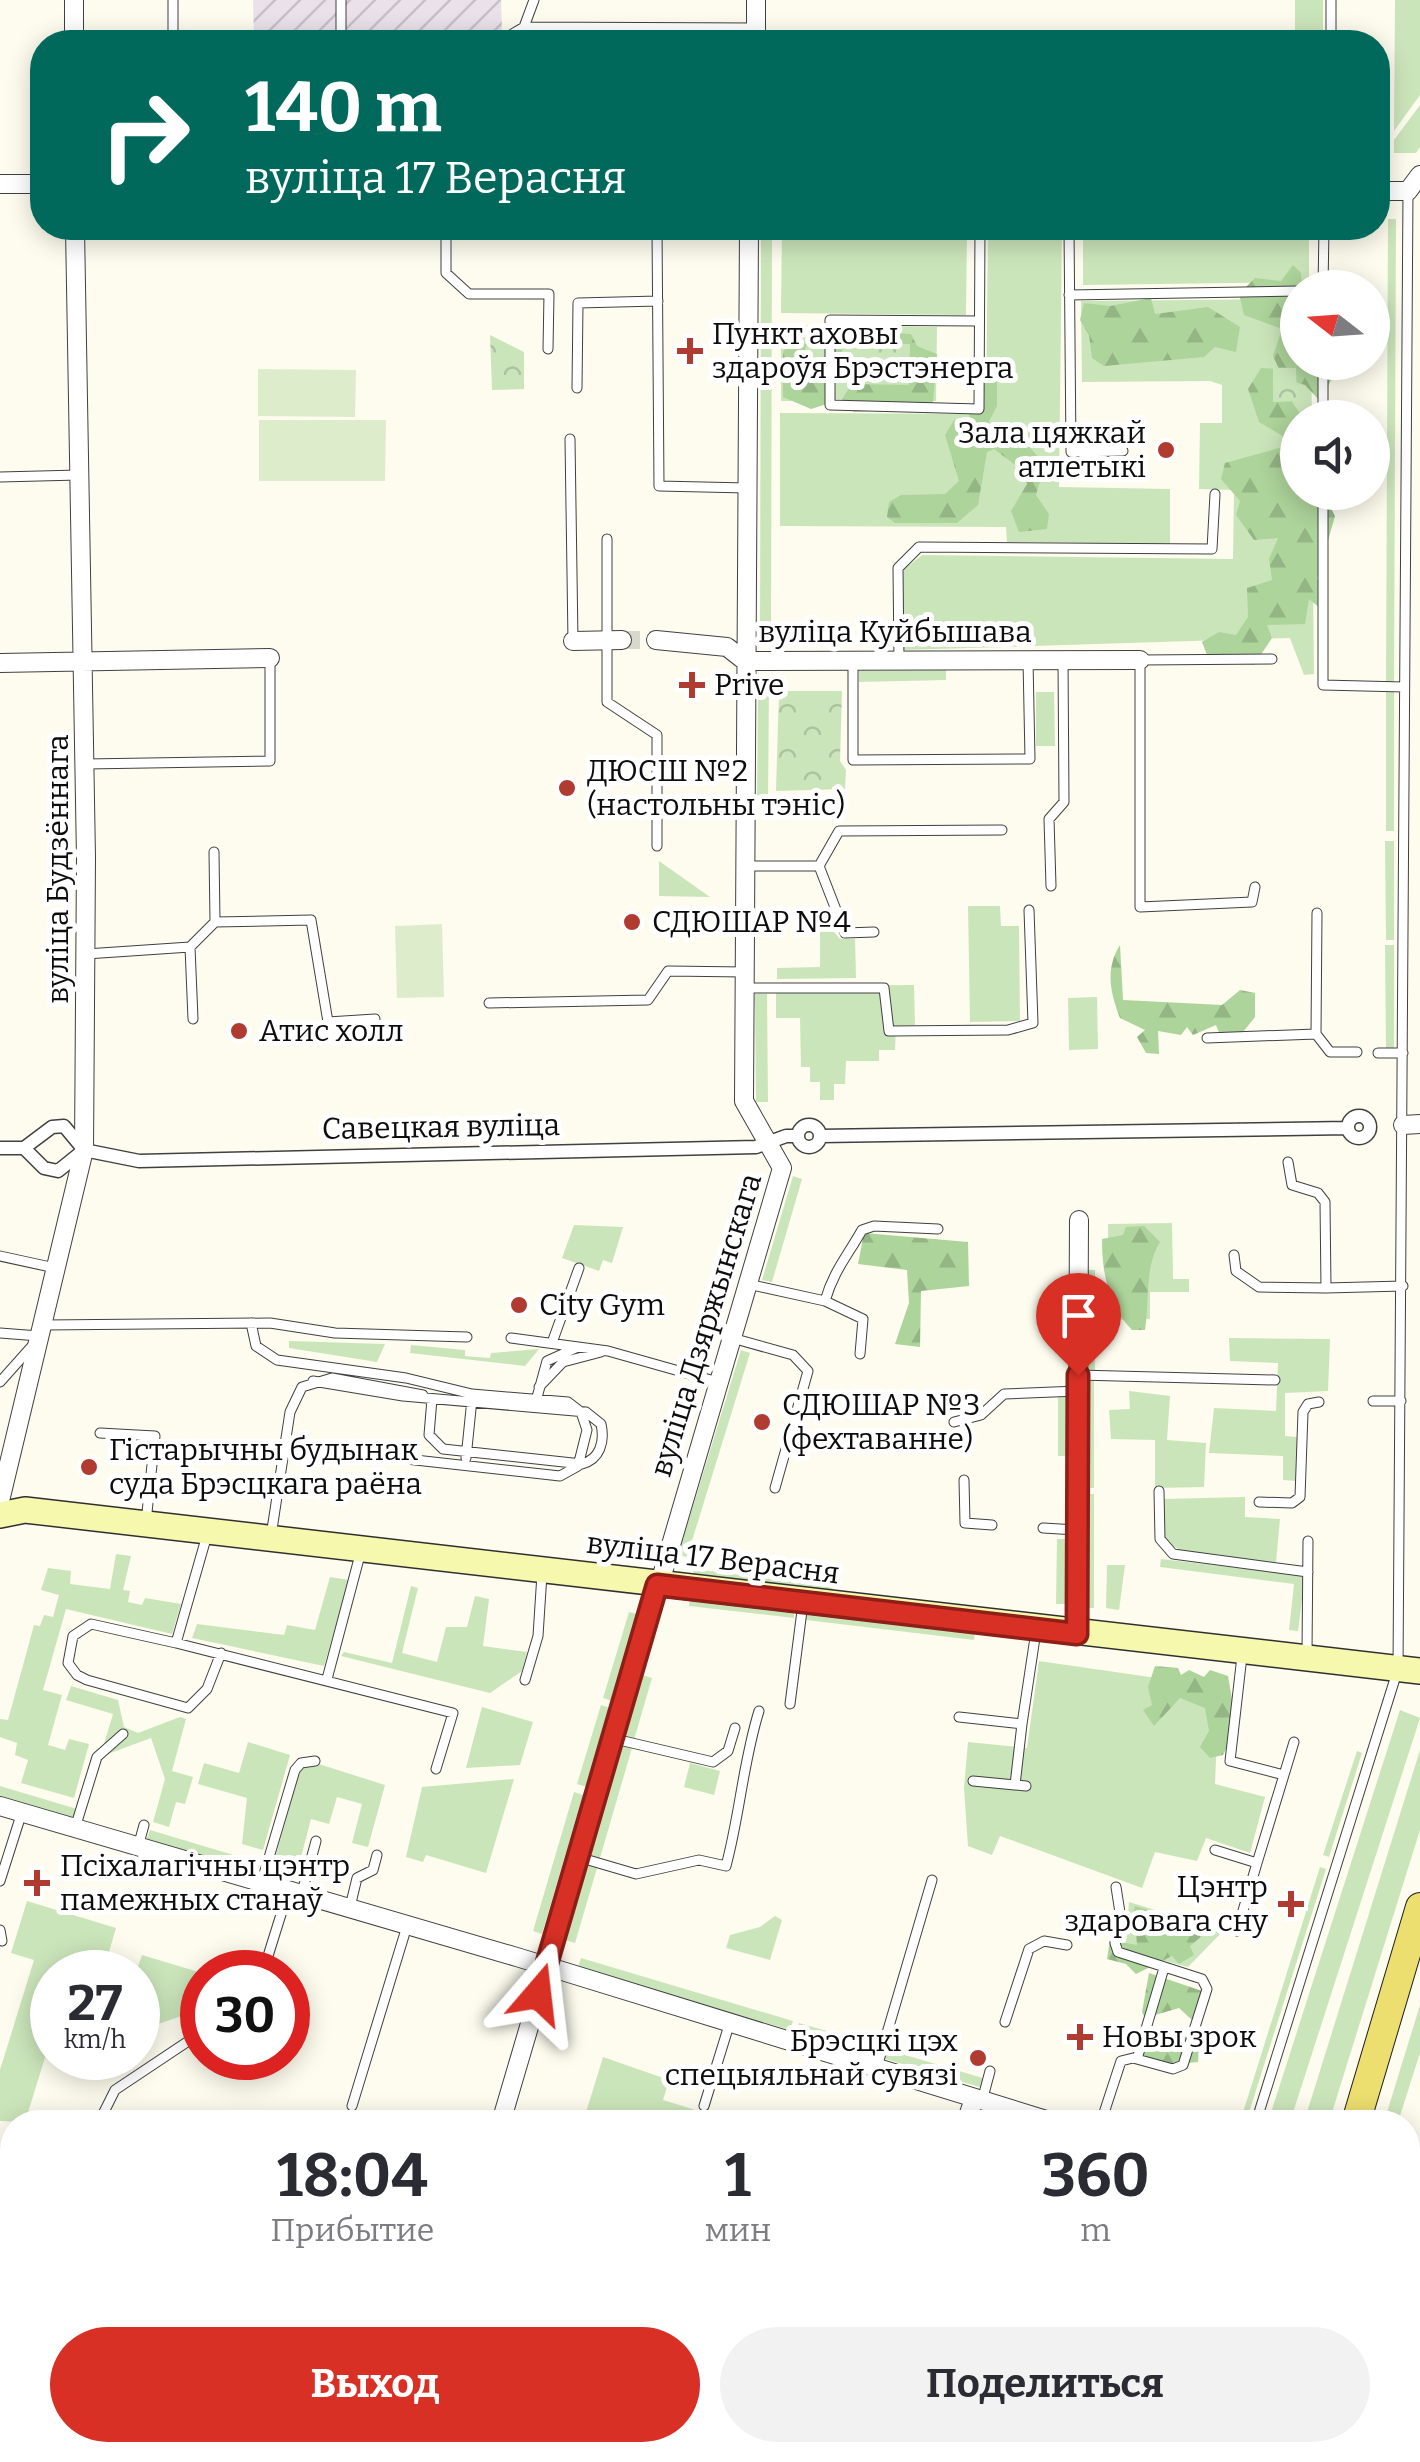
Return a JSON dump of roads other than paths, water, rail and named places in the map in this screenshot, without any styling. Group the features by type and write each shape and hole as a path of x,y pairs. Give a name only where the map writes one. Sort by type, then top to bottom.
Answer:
{"main road":[{"name":"вуліца 17 Верасня","path":"0,1515 25,1510 1409,1670"},
{"path":"1360,2110 1420,1907"}],"street":[{"path":"74,0 74,30"},
{"path":"756,0 756,30"},
{"path":"0,184 30,184"},
{"name":"вуліца Будзённага","path":"0,1501 44,1331 84,1150 84,661 75,240"},
{"name":"вуліца Дзяржынскага","path":"505,2110 782,1168 744,1101 749,240"},
{"path":"573,641 615,640"},
{"name":"вуліца Куйбышава","path":"656,640 727,647 746,660 1140,660"},
{"path":"0,664 270,658"},
{"name":"Савецкая вуліца","path":"0,1148 24,1148 52,1127 64,1126 84,1150 140,1161 768,1144 786,1136 798,1136 808,1125 820,1136 1348,1128 1349,1121 1358,1116 1376,1127"},
{"name":"Савецкая вуліца","path":"24,1148 44,1168 58,1171 84,1150"},
{"path":"1077,1634 1079,1220"},
{"path":"0,1806 547,1967 1012,2110"},
{"path":"973,2110 978,2100"}],"lane":[{"path":"173,0 174,30"},
{"path":"341,0 342,30"},
{"path":"524,27 534,0"},
{"path":"1331,0 1331,30"},
{"path":"519,30 611,30"},
{"path":"1260,2110 1409,1670 1402,1401 1402,1286 1411,1125 1403,1053 1404,687 1414,183"},
{"path":"446,240 446,272 470,294 549,294 548,349"},
{"path":"658,240 659,486 747,488"},
{"path":"979,322 830,320 830,405 978,409 979,322 980,240"},
{"path":"1068,240 1071,452 1122,452"},
{"path":"1323,270 1324,240"},
{"path":"1070,295 1280,292"},
{"path":"577,388 578,303 658,300"},
{"path":"570,439 573,641"},
{"path":"0,477 80,475"},
{"path":"898,661 898,568 918,548 1212,549 1215,494"},
{"path":"1323,510 1323,685 1404,687"},
{"path":"606,539 615,640 607,702 657,736 657,846"},
{"path":"84,764 270,760 270,658"},
{"path":"1255,886 1252,902 1140,907 1140,660 1272,659"},
{"path":"853,661 853,760 1030,760 1028,660"},
{"path":"1051,886 1049,819 1064,802 1063,660"},
{"path":"819,866 839,830 1002,830"},
{"path":"214,852 215,922"},
{"path":"747,866 819,866"},
{"path":"819,866 845,933 874,932"},
{"path":"489,1003 648,1000 668,972 884,988 890,1031 1008,1030 1033,1022 1030,910"},
{"path":"1317,913 1316,1034 1330,1052 1357,1052"},
{"path":"86,954 190,947 215,922 312,920 328,1022 375,1019"},
{"path":"190,947 193,1020"},
{"path":"1207,1038 1316,1034"},
{"path":"1378,1053 1403,1053"},
{"path":"1288,1162 1292,1186 1318,1193 1325,1202 1326,1288"},
{"path":"824,1301 834,1269 850,1254 862,1230 938,1229"},
{"path":"0,1256 58,1268"},
{"path":"1234,1256 1236,1271 1252,1285 1402,1286"},
{"path":"553,1340 579,1268"},
{"path":"748,1284 824,1301 863,1319 860,1354"},
{"path":"252,1323 256,1346 277,1360 413,1379 472,1394 568,1402 584,1418 587,1437 581,1461 565,1474 370,1455"},
{"path":"0,1333 252,1323 335,1333 467,1337"},
{"path":"0,1382 44,1331"},
{"path":"511,1338 553,1340 608,1351 718,1382"},
{"path":"732,1338 794,1356 808,1371 775,1488"},
{"path":"535,1408 541,1371 551,1357 584,1346"},
{"path":"538,1390 563,1362 608,1351"},
{"path":"270,1539 290,1412 297,1392 313,1381 332,1378 404,1388 432,1400 595,1416 603,1434 594,1459 582,1464 443,1449 429,1435 432,1400"},
{"path":"954,1422 981,1416 1004,1394 1078,1383 1275,1380"},
{"path":"466,1466 472,1394"},
{"path":"1373,1401 1402,1401"},
{"path":"1260,1502 1292,1503 1300,1497 1303,1412 1308,1404 1318,1402"},
{"path":"100,1433 155,1436 146,1525"},
{"path":"964,1480 965,1524 992,1525"},
{"path":"1159,1491 1160,1539 1173,1554 1308,1572"},
{"path":"1043,1528 1078,1530"},
{"path":"176,1643 208,1532"},
{"path":"1307,1660 1308,1541"},
{"path":"326,1678 362,1550"},
{"path":"526,1680 538,1636 542,1571"},
{"path":"790,1704 803,1601"},
{"path":"220,1654 207,1688 188,1708 87,1680 76,1675 68,1663 73,1636 91,1624 326,1678 453,1712 436,1769"},
{"path":"974,1781 1021,1786 1022,1724 1037,1628"},
{"path":"1242,1653 1230,1760 1284,1775"},
{"path":"578,1858 636,1874 699,1860 726,1866 740,1814 744,1762 759,1711"},
{"path":"960,1717 1022,1724"},
{"path":"613,1738 707,1762 724,1756 735,1728"},
{"path":"75,1828 97,1757 123,1734"},
{"path":"1236,1931 1294,1742"},
{"path":"262,1884 294,1770 301,1763 315,1762"},
{"path":"0,1881 22,1812"},
{"path":"138,1847 144,1825"},
{"path":"272,1950 316,1841"},
{"path":"1216,1850 1257,1862"},
{"path":"349,1910 357,1878 373,1870 377,1855"},
{"path":"876,2069 932,1880"},
{"path":"1105,2110 1119,2064 1127,2058 1170,2069 1181,2067 1207,1988 1202,1979 1116,1950 1121,1919 1116,1887"},
{"path":"352,2106 407,1926"},
{"path":"0,1930 2,1942"},
{"path":"1005,2022 1029,1949 1044,1940 1067,1945"},
{"path":"1137,2059 1164,1968"},
{"path":"704,2106 730,2022"},
{"path":"105,2110 116,2090 180,2047"},
{"path":"978,2100 990,2071"},
{"path":"1016,2462 1034,2462"}],"tunnel":[{"path":"622,640 656,640"}],"place":[{"name":"Пункт аховы здароўя Брэстэнерга","path":"690,351"},
{"name":"Зала цяжкай атлетыкі","path":"1166,450"},
{"name":"Prive","path":"692,685"},
{"name":"ДЮСШ №2 (настольны тэніс)","path":"567,788"},
{"name":"СДЮШАР №4","path":"632,922"},
{"name":"Атис холл","path":"239,1031"},
{"name":"City Gym","path":"519,1305"},
{"name":"СДЮШАР №3 (фехтаванне)","path":"762,1422"},
{"name":"Гістарычны будынак суда Брэсцкага раёна","path":"89,1467"},
{"name":"Псіхалагічны цэнтр памежных станаў","path":"37,1883"},
{"name":"Цэнтр здаровага сну","path":"1291,1904"},
{"name":"Новы зрок","path":"1080,2037"},
{"name":"Брэсцкі цэх спецыяльнай сувязі","path":"978,2058"}]}
